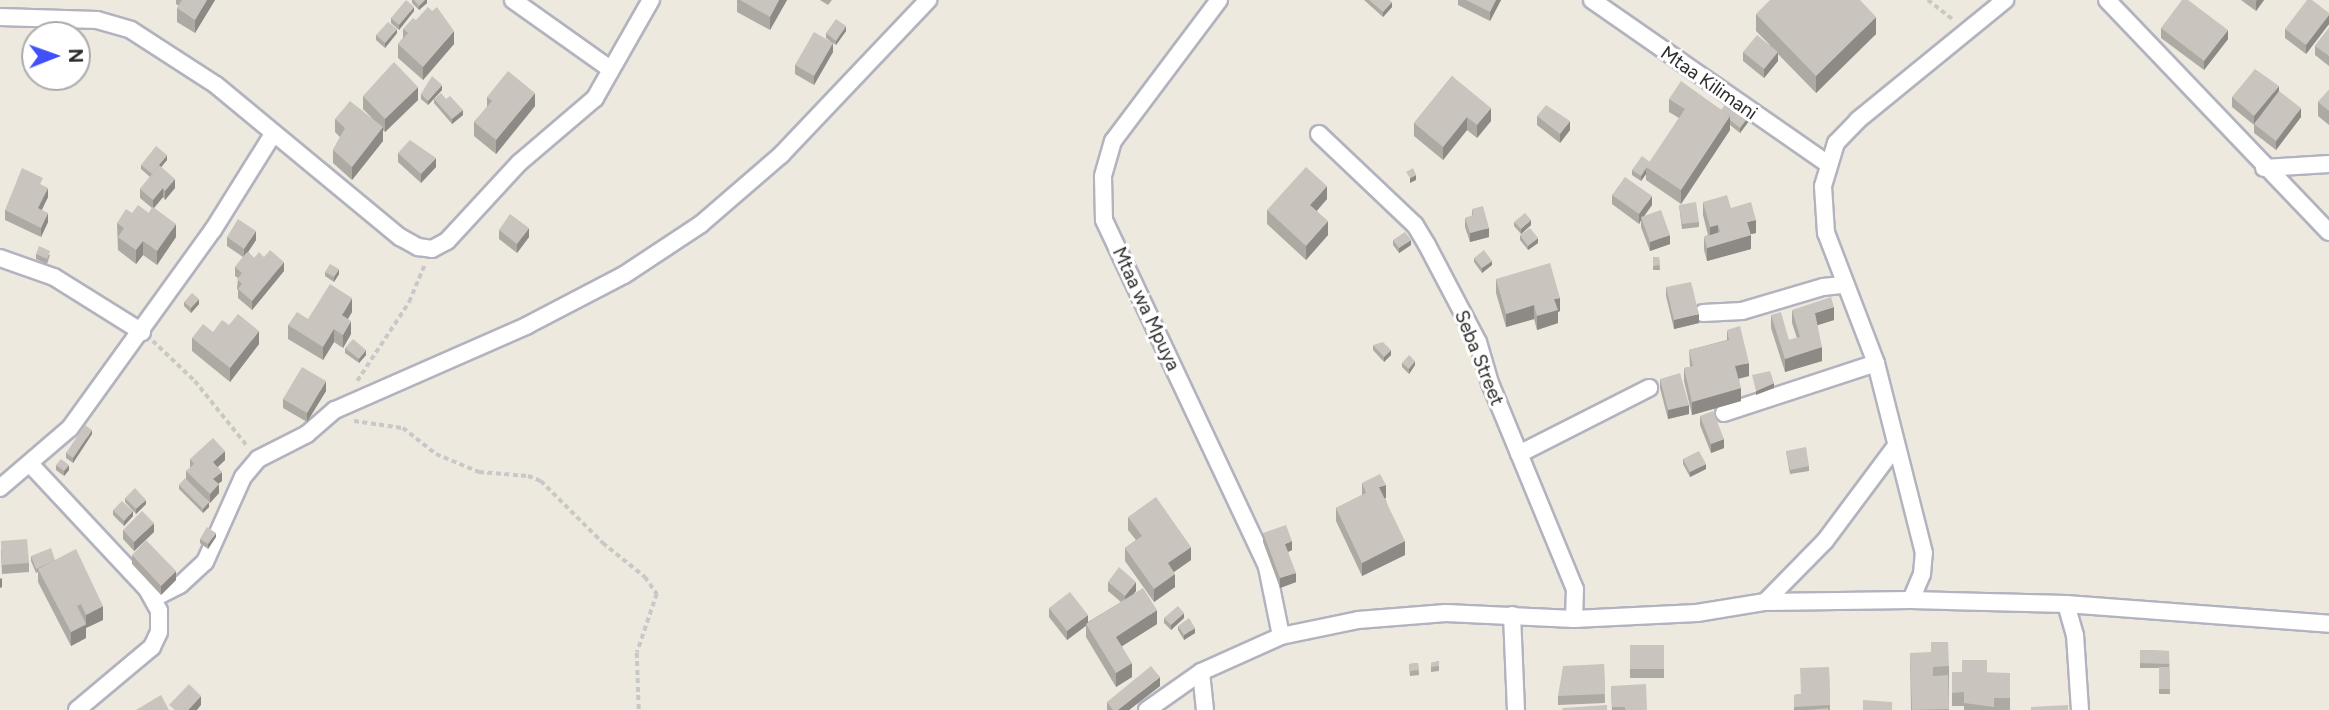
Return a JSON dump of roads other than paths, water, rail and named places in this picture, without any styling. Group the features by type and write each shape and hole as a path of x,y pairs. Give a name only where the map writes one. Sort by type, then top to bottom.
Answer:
{"street":[{"path":"513,0 610,69"},
{"path":"0,17 97,20 131,30 216,85 400,237 418,247 432,249 447,241 519,163 595,98 651,0"},
{"path":"154,598 180,586 205,562 243,477 258,460 307,434 330,414 526,327 624,275 701,224 781,155 928,0"},
{"name":"Mtaa wa Mpuya","path":"1219,0 1113,141 1103,177 1104,220 1266,567 1281,636"},
{"name":"Mtaa Kilimani","path":"1592,0 1828,164"},
{"path":"1911,600 1922,574 1924,552 1895,447 1876,363 1843,285 1826,233 1823,186 1836,143 1858,120 2005,0"},
{"path":"2107,0 2264,168 2329,232"},
{"path":"0,488 32,466 70,428 142,332 273,134"},
{"name":"Seba Street","path":"1319,134 1415,225 1478,342 1519,454 1575,589 1574,619"},
{"path":"2264,168 2329,164"},
{"path":"0,258 54,277 142,332"},
{"path":"1703,313 1742,312 1823,286 1843,285"},
{"path":"1724,413 1876,363"},
{"path":"1519,454 1649,388"},
{"path":"1765,602 1825,541 1895,447"},
{"path":"32,466 154,598 160,620 152,647 78,710"},
{"path":"1147,710 1201,671 1281,636 1358,620 1446,613 1574,619 1697,613 1765,602 1911,600 2066,604 2329,624"},
{"path":"2066,604 2075,635 2080,710"},
{"path":"1512,615 1516,710"},
{"path":"1201,671 1205,710"}]}
